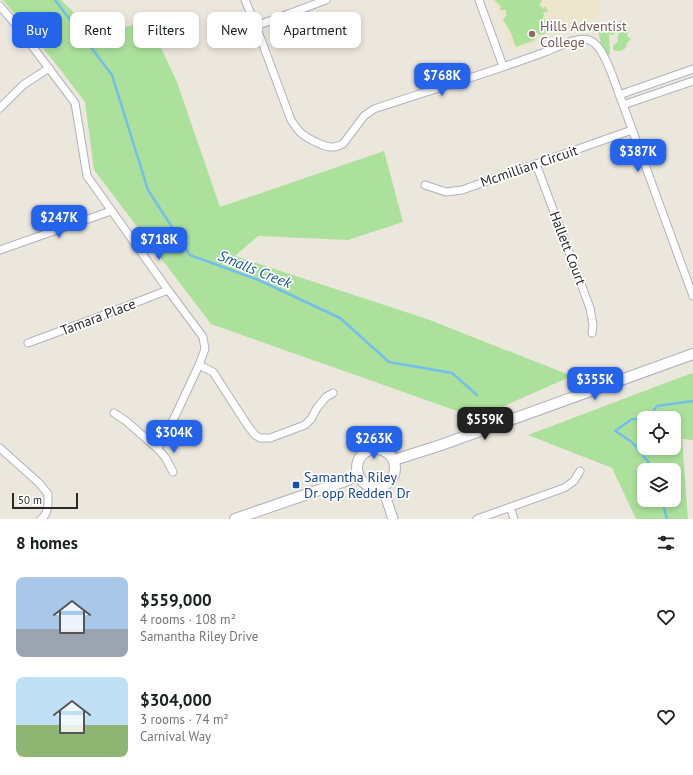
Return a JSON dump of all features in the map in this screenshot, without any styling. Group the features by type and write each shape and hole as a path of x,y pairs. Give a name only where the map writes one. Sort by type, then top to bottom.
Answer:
{"main road":[{"path":"394,460 441,445 693,354"},
{"path":"381,449 386,451 394,460 394,474 388,482 382,486 368,485 358,473 357,468 360,457 369,450 381,449"},
{"path":"235,519 348,480 358,473"}],"street":[{"path":"244,0 250,12"},
{"path":"262,24 326,0"},
{"path":"479,0 503,66"},
{"path":"0,6 17,26 75,103 87,176 203,337 205,349 199,365 162,442 157,448"},
{"path":"262,42 289,115 296,128 302,134 330,147 343,144 364,116 374,109 519,61 576,40 588,40 594,43 604,56 610,69 693,296"},
{"path":"0,108 23,85 49,68"},
{"path":"619,95 693,69"},
{"path":"623,105 693,81"},
{"name":"Mcmillian Circuit","path":"425,185 446,192 462,190 632,130"},
{"name":"Hallett Court","path":"536,164 590,308 593,325 592,333"},
{"path":"0,250 111,211"},
{"name":"Tamara Place","path":"28,343 168,290"},
{"path":"199,365 213,372 248,426 255,435 260,438 270,438 305,425 326,397 333,392"},
{"path":"114,413 126,421 157,448 165,457 172,472"},
{"path":"0,448 39,483 48,494 48,507 44,517 41,519"},
{"path":"477,519 564,488 574,481 580,471"},
{"path":"382,486 393,519"},
{"path":"510,507 514,519"}],"shaded area":[{"name":"Hills Adventist College","path":"493,0 599,0 598,20 514,50 510,48"}],"green space":[{"path":"3,0 61,0 73,12 70,12 70,48 125,48 125,27 133,25 133,48 161,48 177,82 220,207 384,151 403,222 348,240 258,236 235,256 427,319 572,376 477,418 211,324 94,170 85,102 43,48 62,48 62,12 13,12"},
{"path":"494,0 542,0 539,5 542,9 546,7 548,12 543,12 543,18 546,21 547,31 542,35 532,30 535,40 516,47 510,31 503,20 506,16 506,10 500,10 501,6"},
{"path":"620,21 624,22 627,29 630,28 627,35 631,39 627,43 626,48 620,51 615,51 613,50 613,46 618,41 617,37 619,35 617,32 613,35 609,34 610,54 606,56 603,53 598,31 605,27 607,29 610,28 609,26"},
{"path":"692,373 693,440 682,439 688,519 636,519 612,468 528,435"}],"waterway":[{"name":"Smalls Creek","path":"55,0 112,75 148,190 190,255 261,281 340,318 389,362 452,373 477,395"},
{"name":"Smalls Creek","path":"653,411 657,406 693,401"},
{"path":"637,419 632,419 615,431 632,442 637,448"},
{"path":"643,455 649,463"},
{"path":"664,507 667,519"}],"place":[{"name":"Hills Adventist College","path":"532,34"},
{"name":"Samantha Riley Dr opp Redden Dr","path":"296,485"}]}
